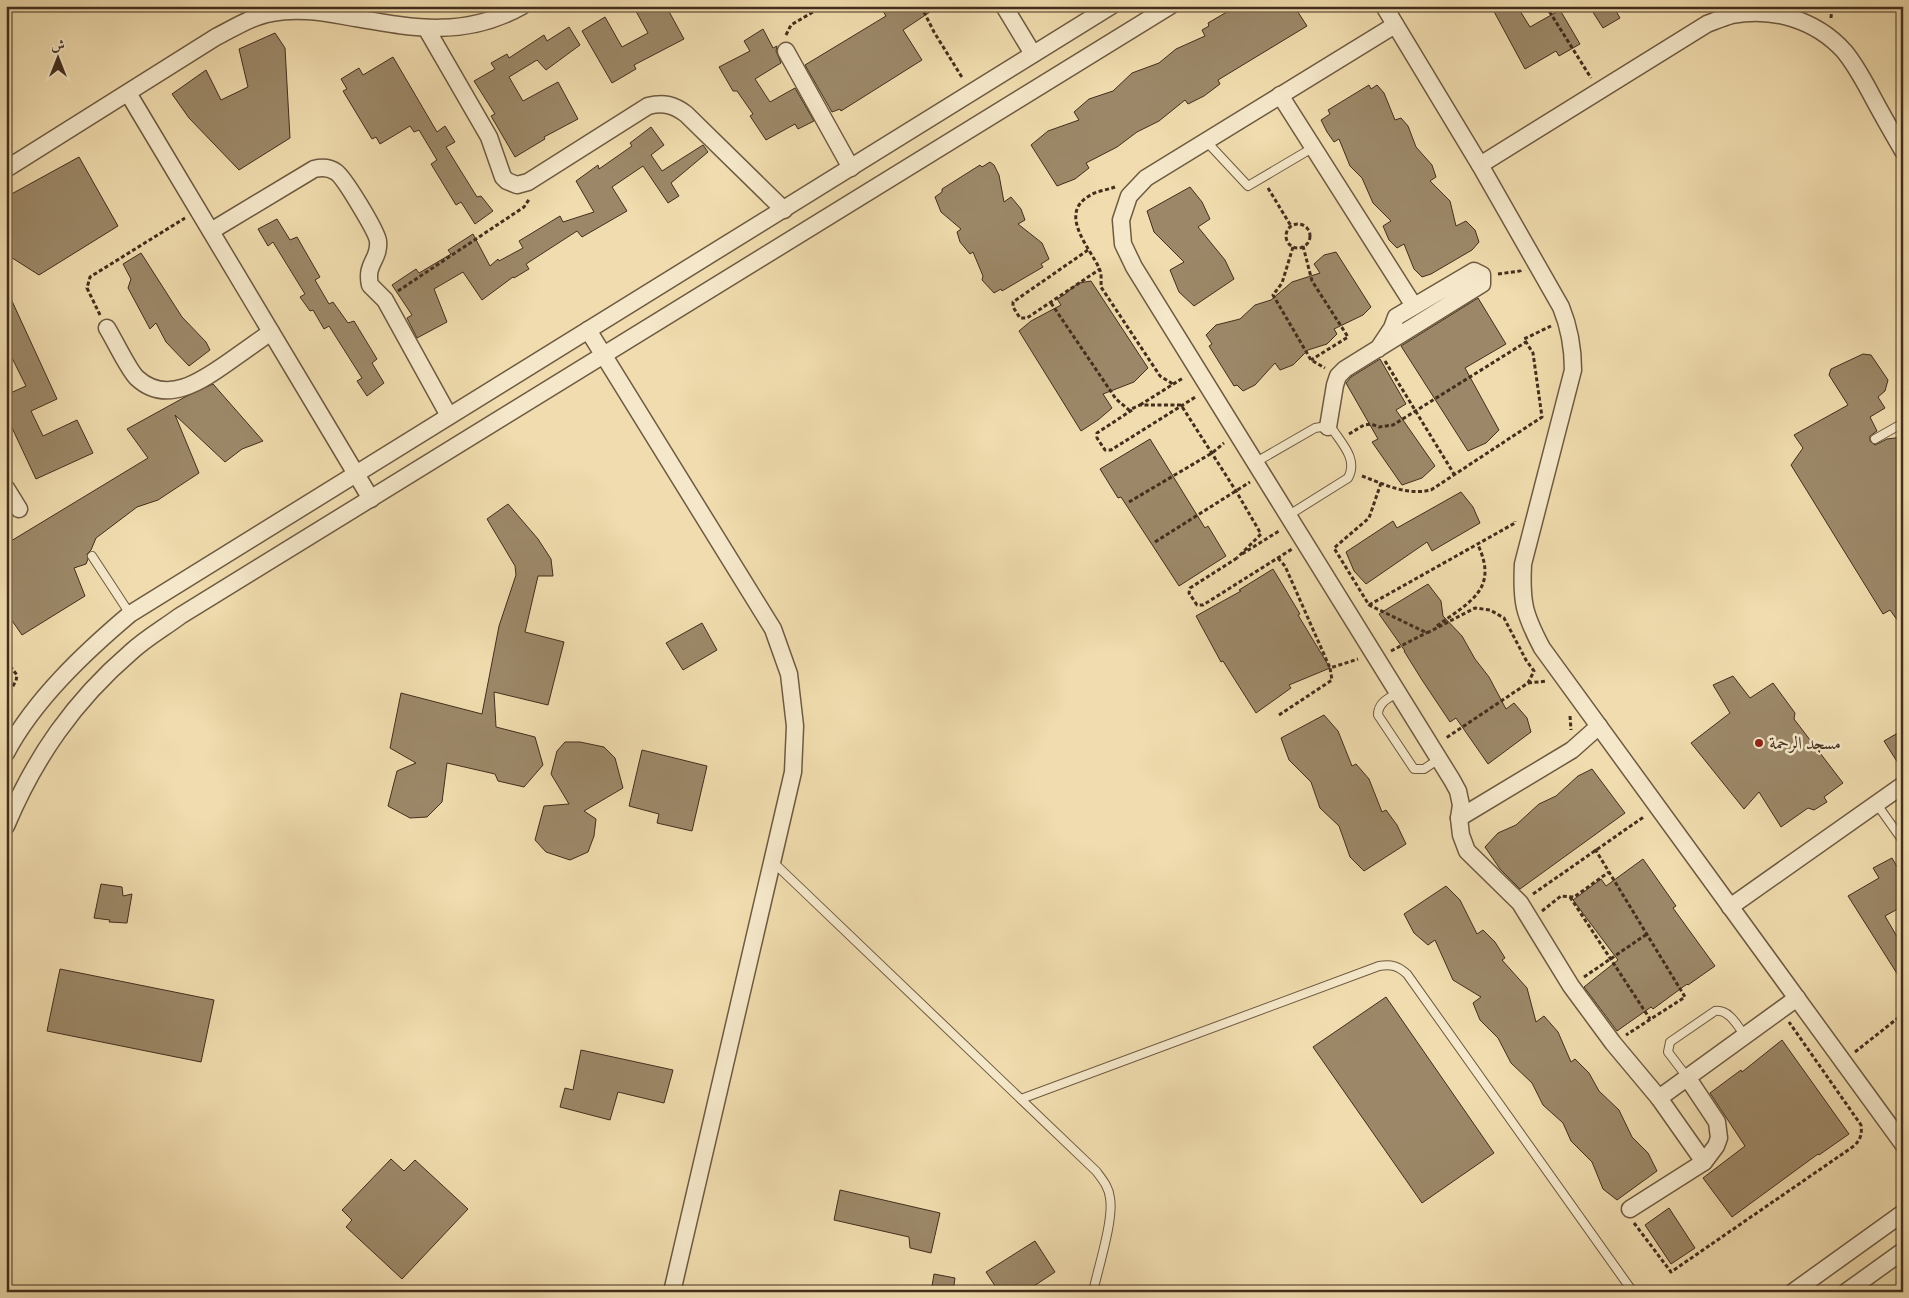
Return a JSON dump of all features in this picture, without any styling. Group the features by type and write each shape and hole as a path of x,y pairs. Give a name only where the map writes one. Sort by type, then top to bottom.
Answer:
{"street":[{"path":"9,162 128,93 216,37 245,22 272,13 302,10 426,28 453,28 481,24 522,6"},
{"path":"1004,6 1033,54"},
{"path":"6,753 15,736 59,681 99,640 130,614 1110,6"},
{"path":"6,826 22,790 52,739 89,692 132,651 180,616 1170,6"},
{"path":"1384,6 1480,165 1561,307 1569,327 1573,349 1573,370 1523,564 1521,593 1528,622 1542,648 1903,1144"},
{"path":"1480,165 1707,24 1731,15 1757,12 1783,15 1807,24 1829,37 1857,69 1903,151"},
{"path":"1395,25 1146,178 1130,196 1121,220 1123,244 1130,259 1436,753 1458,792 1461,805 1459,818 1461,835 1467,852 1520,903 1571,986 1613,1043 1659,1098 1704,1162"},
{"path":"426,28 489,137 503,177 512,184 517,185 528,182 648,106 669,104 686,114 784,210"},
{"path":"786,51 851,168"},
{"path":"128,93 371,499"},
{"path":"1280,95 1414,306"},
{"path":"211,231 314,169 321,167 341,175 377,234 378,250 369,268 370,285 386,300 449,416"},
{"path":"1328,428 1338,376 1345,369 1378,349 1482,284 1482,275 1474,271 1396,317 1392,328 1378,349"},
{"path":"1429,297 1439,311"},
{"path":"108,328 136,378 151,388 170,391 188,387 206,378 271,332"},
{"path":"588,330 773,629 789,674 795,726 793,772 672,1292"},
{"path":"6,488 19,509"},
{"path":"1459,818 1572,750 1599,726"},
{"path":"1730,907 1903,785"},
{"path":"1659,1098 1797,998"},
{"path":"1630,1209 1704,1162 1716,1146 1720,1130 1717,1122 1687,1077"},
{"path":"1793,1292 1903,1213"},
{"path":"1846,1292 1903,1251"}],"lane":[{"path":"1206,141 1248,186 1314,147"},
{"path":"1875,439 1903,423"},
{"path":"1260,468 1315,428 1333,430 1340,440 1352,460 1352,472 1348,478 1291,519"},
{"path":"92,556 130,614"},
{"path":"1398,692 1379,706 1378,715 1414,769 1424,769 1436,753"},
{"path":"1876,803 1903,840"},
{"path":"772,861 1096,1171 1105,1183 1110,1197 1111,1212 1093,1292"},
{"path":"1021,1099 1379,966 1390,964 1400,967 1407,974 1633,1292"},
{"path":"1687,1077 1668,1052 1670,1042 1715,1011 1721,1010 1727,1013 1745,1036"}],"path":[{"path":"786,51 784,42 786,33 791,25 824,6"},
{"path":"921,6 934,32 971,93"},
{"path":"1546,6 1599,91"},
{"path":"1262,178 1291,226"},
{"path":"386,300 524,206 530,198 528,182"},
{"path":"1118,187 1089,195 1082,202 1077,212 1076,222 1088,250 1100,269 1101,287 1160,376 1173,384"},
{"path":"108,328 89,293 87,282 90,276 198,210"},
{"path":"1303,225 1308,230 1307,242 1302,246 1293,246 1288,243 1287,231 1291,226 1303,225"},
{"path":"1293,246 1282,283 1273,294 1312,360 1338,376"},
{"path":"1302,246 1312,281 1348,337 1312,360"},
{"path":"1088,250 1012,302 1020,318 1024,319 1051,303 1100,269"},
{"path":"1482,275 1520,271 1524,279"},
{"path":"1051,303 1116,399 1129,410 1140,405 1181,405"},
{"path":"1540,426 1542,417 1533,353 1524,339 1551,326 1546,318"},
{"path":"1340,440 1364,424 1372,424 1379,427 1393,425 1526,342"},
{"path":"1378,349 1454,474"},
{"path":"1198,369 1097,433 1097,438 1105,450 1111,450 1210,388"},
{"path":"1181,405 1212,452 1261,534 1237,558"},
{"path":"1352,472 1408,492 1431,490 1542,417"},
{"path":"1129,502 1212,452 1238,433"},
{"path":"1156,542 1236,491 1260,468"},
{"path":"1381,482 1369,518 1334,548 1369,605 1427,633"},
{"path":"1369,605 1515,523 1516,516"},
{"path":"1291,519 1237,558 1190,588 1189,593 1197,605 1204,605 1305,541"},
{"path":"1427,633 1475,598 1484,580 1485,560 1478,545"},
{"path":"1278,558 1285,566 1330,668 1332,680 1278,715"},
{"path":"1330,668 1376,656 1427,633 1475,608 1490,610 1504,618 1526,660 1534,671 1528,683 1436,753"},
{"path":"6,660 17,675 16,681 6,697"},
{"path":"1528,683 1548,681"},
{"path":"1570,712 1572,750"},
{"path":"1520,903 1658,807"},
{"path":"1595,849 1685,996 1613,1043"},
{"path":"1530,920 1561,896 1574,897 1609,872"},
{"path":"1570,897 1650,1019"},
{"path":"1571,986 1647,934"},
{"path":"1630,1209 1630,1217 1671,1272 1860,1140 1861,1124 1781,1010"},
{"path":"1843,1061 1903,1014"}],"building":[{"path":"633,6 666,6 684,39 634,65 636,69 612,83 582,31 605,17 622,47 648,33"},
{"path":"880,6 939,6 903,30 922,60 841,111 840,109 832,112 805,65 886,16"},
{"path":"1237,6 1294,6 1307,26 1218,80 1220,84 1204,96 1188,104 1185,100 1159,121 1137,132 1117,147 1086,163 1089,168 1075,179 1057,186 1031,145 1048,131 1079,120 1074,112 1089,99 1113,91 1132,73 1159,63 1176,49 1205,36 1202,30 1209,26 1208,23"},
{"path":"1491,6 1517,6 1530,27 1560,10 1580,44 1559,56 1556,51 1525,69"},
{"path":"1589,6 1613,6 1620,18 1603,28"},
{"path":"569,27 580,45 546,70 537,60 509,77 523,101 558,82 578,119 544,137 545,139 515,157 491,116 495,114 474,81 495,69 491,63 507,54 509,58 544,35 547,41"},
{"path":"763,29 773,48 777,46 776,51 781,63 755,79 770,102 795,88 814,121 798,129 795,124 766,140 750,116 753,114 737,91 733,91 719,67 750,51 744,41"},
{"path":"275,33 285,48 290,138 239,170 189,118 172,94 206,70 221,100 248,87 239,49"},
{"path":"393,57 437,132 445,126 455,142 446,147 477,197 481,196 493,211 475,224 461,202 456,205 431,164 437,160 419,130 414,132 410,126 380,144 376,137 372,139 343,91 347,89 341,79 359,68 363,75"},
{"path":"1369,85 1371,89 1377,85 1384,93 1395,120 1401,118 1408,126 1416,147 1432,165 1436,177 1430,181 1450,201 1456,226 1466,221 1475,230 1479,242 1472,250 1431,274 1422,277 1414,269 1404,244 1397,248 1389,240 1383,226 1391,221 1373,203 1362,178 1350,166 1339,139 1334,142 1321,120 1330,114 1328,110"},
{"path":"651,127 664,145 651,155 662,171 703,145 708,152 671,183 679,196 668,203 643,166 612,187 627,211 582,237 577,231 526,264 529,269 513,277 482,300 463,272 434,289 447,322 417,338 407,318 412,315 392,285 416,269 419,273 451,254 448,250 473,234 490,266 498,259 499,261 523,248 519,241 560,216 563,222 594,212 576,181 598,165 599,169 632,146 630,143"},
{"path":"79,157 118,226 39,275 6,254 6,197"},
{"path":"990,162 994,165 999,175 1004,202 1011,197 1021,209 1025,220 1018,224 1042,243 1049,259 1041,264 1043,267 1002,291 1001,289 994,293 982,280 983,276 973,252 970,254 960,242 957,232 961,229 941,212 935,197 942,192 942,189 980,165 982,167"},
{"path":"1190,187 1202,202 1210,219 1198,227 1225,260 1234,279 1194,306 1179,292 1170,270 1184,262 1154,232 1147,211"},
{"path":"277,219 290,240 297,237 320,277 315,280 329,304 333,302 348,323 354,321 377,359 372,363 384,383 367,396 357,381 362,378 329,326 324,329 313,310 310,311 300,297 305,294 273,242 268,246 258,229"},
{"path":"1336,252 1371,307 1363,315 1334,329 1337,334 1327,344 1308,350 1293,365 1280,370 1275,363 1255,385 1243,391 1237,385 1234,386 1209,346 1212,344 1206,335 1216,325 1240,319 1255,305 1271,300 1292,282 1320,273 1314,264 1324,255"},
{"path":"141,253 182,317 206,342 210,350 189,366 166,342 156,323 150,329 128,288 131,279 123,264"},
{"path":"1091,281 1148,368 1134,382 1103,394 1112,408 1081,431 1019,331 1031,321 1061,305 1057,299 1073,287 1079,283"},
{"path":"6,288 57,399 31,411 43,436 77,420 93,453 36,479 6,415 6,395 26,386 11,356 6,359"},
{"path":"1478,298 1506,344 1465,368 1499,430 1486,443 1468,451 1401,346"},
{"path":"1863,354 1871,355 1888,380 1885,391 1878,397 1885,408 1870,417 1877,431 1870,436 1870,441 1875,445 1887,439 1903,437 1903,628 1890,610 1883,614 1791,465 1803,448 1794,435 1848,405 1829,375 1831,369"},
{"path":"1380,359 1406,404 1396,410 1435,466 1422,478 1402,485 1372,442 1378,439 1346,383 1351,377"},
{"path":"213,384 263,441 242,449 225,462 175,415 199,473 158,500 137,507 96,538 91,550 87,554 86,564 74,568 85,596 22,635 6,612 6,544 148,458 127,429"},
{"path":"1150,439 1205,528 1208,526 1226,556 1179,586 1121,497 1118,498 1100,469"},
{"path":"1461,492 1473,507 1480,523 1432,551 1427,542 1366,584 1354,571 1346,552 1393,521 1397,528"},
{"path":"508,504 538,539 551,559 553,576 538,576 525,632 564,642 548,705 494,692 496,727 535,737 543,765 524,787 498,781 495,774 447,763 442,802 427,817 410,818 388,806 397,771 416,763 390,748 401,693 482,714 499,626 516,575 515,566 487,519"},
{"path":"1273,569 1330,668 1289,685 1291,688 1256,713 1223,661 1221,662 1196,616 1241,591 1239,590"},
{"path":"1428,584 1441,601 1443,616 1462,636 1475,659 1489,677 1506,709 1514,703 1527,718 1531,732 1488,764 1456,718 1450,722 1379,614"},
{"path":"702,623 717,650 683,670 666,643"},
{"path":"1733,676 1750,698 1773,683 1795,713 1794,719 1843,783 1824,797 1827,802 1814,810 1808,808 1781,827 1759,792 1744,809 1691,743 1730,713 1713,685"},
{"path":"1324,715 1338,731 1352,766 1356,764 1369,779 1382,812 1386,810 1397,825 1406,844 1364,871 1350,857 1339,826 1320,808 1311,782 1289,760 1281,738"},
{"path":"1903,730 1903,771 1884,741"},
{"path":"565,742 580,742 604,747 615,758 623,788 584,811 596,819 594,836 588,852 570,860 546,852 535,840 544,806 569,804 551,774 557,751"},
{"path":"642,750 707,766 692,831 657,823 659,814 629,806"},
{"path":"1592,769 1625,813 1520,889 1500,869 1485,847 1498,833 1516,825 1539,804 1556,796 1578,776"},
{"path":"1892,858 1903,877 1903,906 1885,916 1903,947 1903,983 1848,896 1879,878 1873,868"},
{"path":"1643,859 1676,906 1673,908 1715,966 1653,1009 1651,1007 1617,1031 1584,987 1618,960 1573,900 1601,879 1606,886"},
{"path":"101,884 122,887 123,896 132,894 127,923 109,922 110,920 94,918"},
{"path":"1446,886 1460,900 1477,934 1483,930 1495,942 1505,958 1502,960 1527,988 1536,1022 1544,1016 1558,1032 1571,1062 1575,1059 1589,1073 1599,1091 1619,1110 1632,1137 1648,1153 1657,1171 1617,1200 1603,1189 1592,1162 1571,1141 1563,1123 1543,1105 1532,1083 1511,1063 1498,1038 1480,1020 1473,1003 1481,997 1453,980 1435,940 1428,945 1414,933 1404,914"},
{"path":"60,969 214,1000 201,1062 47,1031"},
{"path":"1386,997 1494,1153 1422,1203 1313,1047"},
{"path":"1782,1040 1849,1134 1818,1154 1732,1217 1703,1178 1745,1146 1710,1093 1741,1070 1742,1072"},
{"path":"581,1050 673,1070 664,1103 618,1092 610,1120 560,1107 565,1088 573,1090"},
{"path":"391,1159 404,1171 415,1160 468,1209 402,1279 346,1227 352,1220 342,1210"},
{"path":"840,1190 940,1213 931,1253 910,1248 909,1237 834,1220"},
{"path":"1669,1208 1695,1248 1671,1264 1645,1225"},
{"path":"1035,1241 1055,1272 1025,1292 999,1292 986,1272"},
{"path":"934,1274 955,1278 953,1292 931,1292"}],"place":[{"name":"مسجد الرحمة","path":"1759,743"}]}
